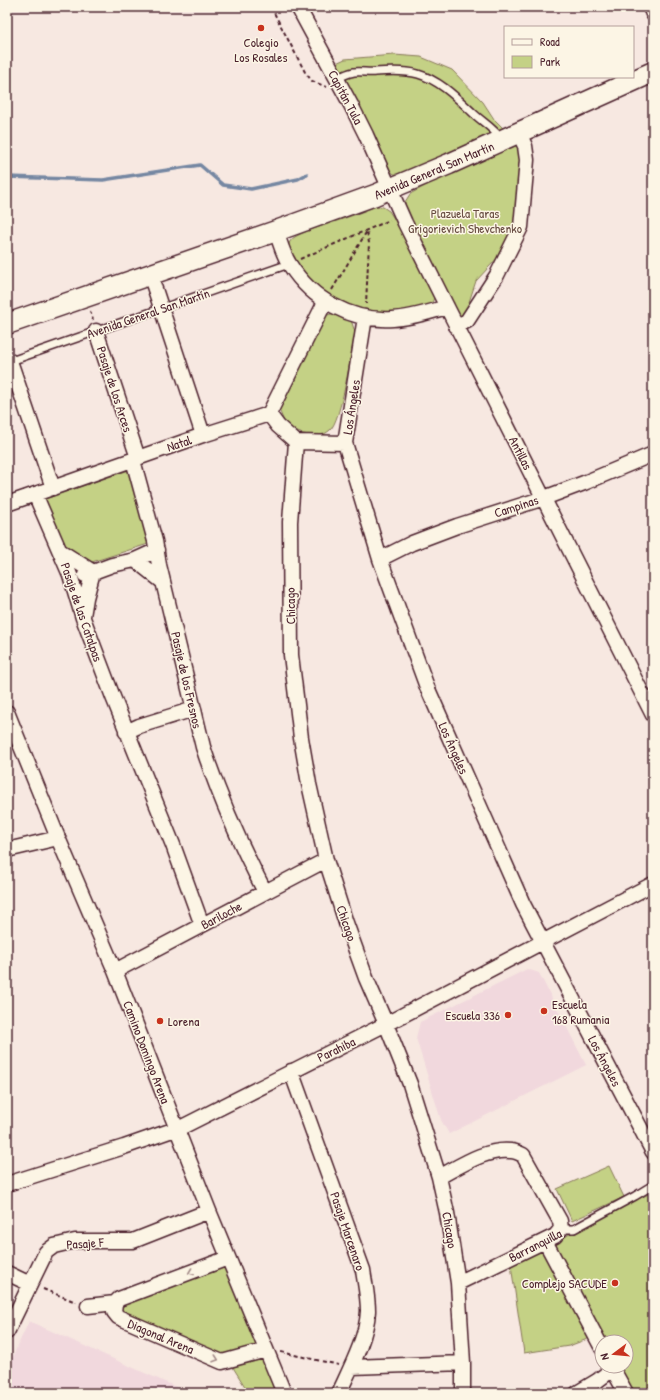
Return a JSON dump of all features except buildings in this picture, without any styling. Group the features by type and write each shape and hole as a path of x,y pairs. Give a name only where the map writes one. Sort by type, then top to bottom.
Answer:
{"main road":[{"name":"Avenida General San Martín","path":"7,324 276,231 390,189 511,137 653,72"}],"street":[{"name":"Capitán Tula","path":"298,7 366,135 390,189"},
{"path":"650,7 653,14"},
{"name":"Avenida General San Martín","path":"456,326 467,321 497,275 521,227 527,160 525,146 511,137"},
{"name":"Antillas","path":"390,189 447,308 653,715"},
{"path":"276,231 289,264 307,287 326,302 346,312 379,319 406,318 447,308"},
{"path":"150,274 203,435"},
{"path":"326,302 269,414 278,426 296,442 345,443"},
{"name":"Los Ángeles","path":"365,317 345,443 380,559 428,687 523,904 653,1152"},
{"name":"Pasaje de los Arces","path":"96,331 136,459"},
{"path":"8,362 53,488"},
{"name":"Natal","path":"7,504 203,435 269,414"},
{"name":"Chicago","path":"296,442 290,522 291,655 301,738 309,784 326,860 346,923 366,978 415,1097 439,1177 447,1213 458,1283 463,1363 463,1393"},
{"name":"Campinas","path":"380,559 412,543 457,526 544,498 653,454"},
{"name":"Pasaje de los Fresnos","path":"136,459 163,582 203,747 212,774 253,869 265,892"},
{"name":"Pasaje de las Catalpas","path":"35,494 60,551 83,618 126,732 157,805 202,925"},
{"path":"71,580 112,565 134,560 157,550"},
{"path":"60,551 93,572"},
{"path":"134,560 163,582"},
{"path":"83,618 86,598 93,572"},
{"path":"126,732 155,721 194,710"},
{"name":"Camino Domingo Arena","path":"7,712 10,729 115,971 209,1211 284,1393"},
{"path":"7,850 58,838"},
{"name":"Bariloche","path":"115,971 326,860"},
{"name":"Parahiba","path":"7,1184 177,1129 386,1024 653,884"},
{"name":"Pasaje Marcenaro","path":"291,1071 363,1270 367,1294 368,1312 364,1332 352,1368 339,1393"},
{"path":"439,1177 482,1155 511,1151 523,1155 560,1221 561,1229"},
{"name":"Pasaje F","path":"7,1332 46,1252 54,1246 75,1241 133,1241 209,1211"},
{"name":"Barranquilla","path":"458,1283 556,1236 561,1229"},
{"path":"545,1241 595,1334"},
{"path":"88,1306 115,1303 119,1299 228,1258"},
{"path":"7,1273 30,1284"},
{"name":"Diagonal Arena","path":"115,1303 114,1312 118,1317 222,1362 266,1350"},
{"path":"352,1368 463,1363"},
{"path":"577,1393 597,1381 605,1374"},
{"path":"615,1374 626,1393"}],"lane":[{"name":"Avenida General San Martín","path":"338,81 355,72 388,71 417,73 430,78 442,86 473,113 511,137"},
{"name":"Avenida General San Martín","path":"8,362 289,264"},
{"name":"Barranquilla","path":"561,1229 574,1229 653,1185"}],"path":[{"path":"271,7 305,72 312,81 329,88 338,81"},
{"path":"289,264 402,215"},
{"path":"326,302 367,231"},
{"path":"365,317 369,243 367,231"},
{"name":"Pasaje de los Arces","path":"85,297 96,331"},
{"path":"30,1284 88,1306"},
{"path":"266,1350 352,1368"}],"shaded area":[{"path":"527,969 539,973 586,1065 449,1134 441,1120 416,1038 420,1022"},
{"path":"29,1321 176,1387 180,1393 7,1393 7,1369"}],"green space":[{"path":"394,55 421,57 452,70 483,102 494,119 505,130 402,175 394,174 390,171 336,63 345,59"},
{"name":"Plazuela Taras Grigorievich Shevchenko","path":"516,143 523,150 517,229 502,253 476,281 464,317 460,318 405,207 405,202 410,194 438,179"},
{"name":"Plazuela Taras Grigorievich Shevchenko","path":"376,206 383,207 389,211 399,226 434,298 430,305 423,309 379,313 359,310 339,302 315,285 300,270 290,254 289,246 291,240 295,237"},
{"path":"335,313 351,320 355,332 342,400 334,424 330,430 321,435 304,434 293,430 286,424 278,406 323,316"},
{"path":"129,470 148,544 73,568 45,499"},
{"path":"609,1166 624,1197 572,1221 557,1189"},
{"path":"653,1192 653,1393 631,1393 620,1374 634,1374 634,1334 599,1334 555,1246 556,1242 592,1221"},
{"path":"538,1251 547,1254 590,1338 569,1346 524,1353 511,1265"},
{"path":"221,1266 226,1267 256,1344 252,1348 225,1357 120,1311 122,1302"},
{"path":"262,1357 276,1393 249,1393 232,1364"}],"waterway":[{"path":"7,177 103,180 200,165 223,185 251,189 298,179 307,174"}],"place":[{"name":"Colegio Los Rosales","path":"261,28"},
{"name":"Escuela 168 Rumania","path":"544,1011"},
{"name":"Escuela 336","path":"508,1015"},
{"name":"Lorena","path":"160,1021"},
{"name":"Complejo SACUDE","path":"615,1283"}]}
